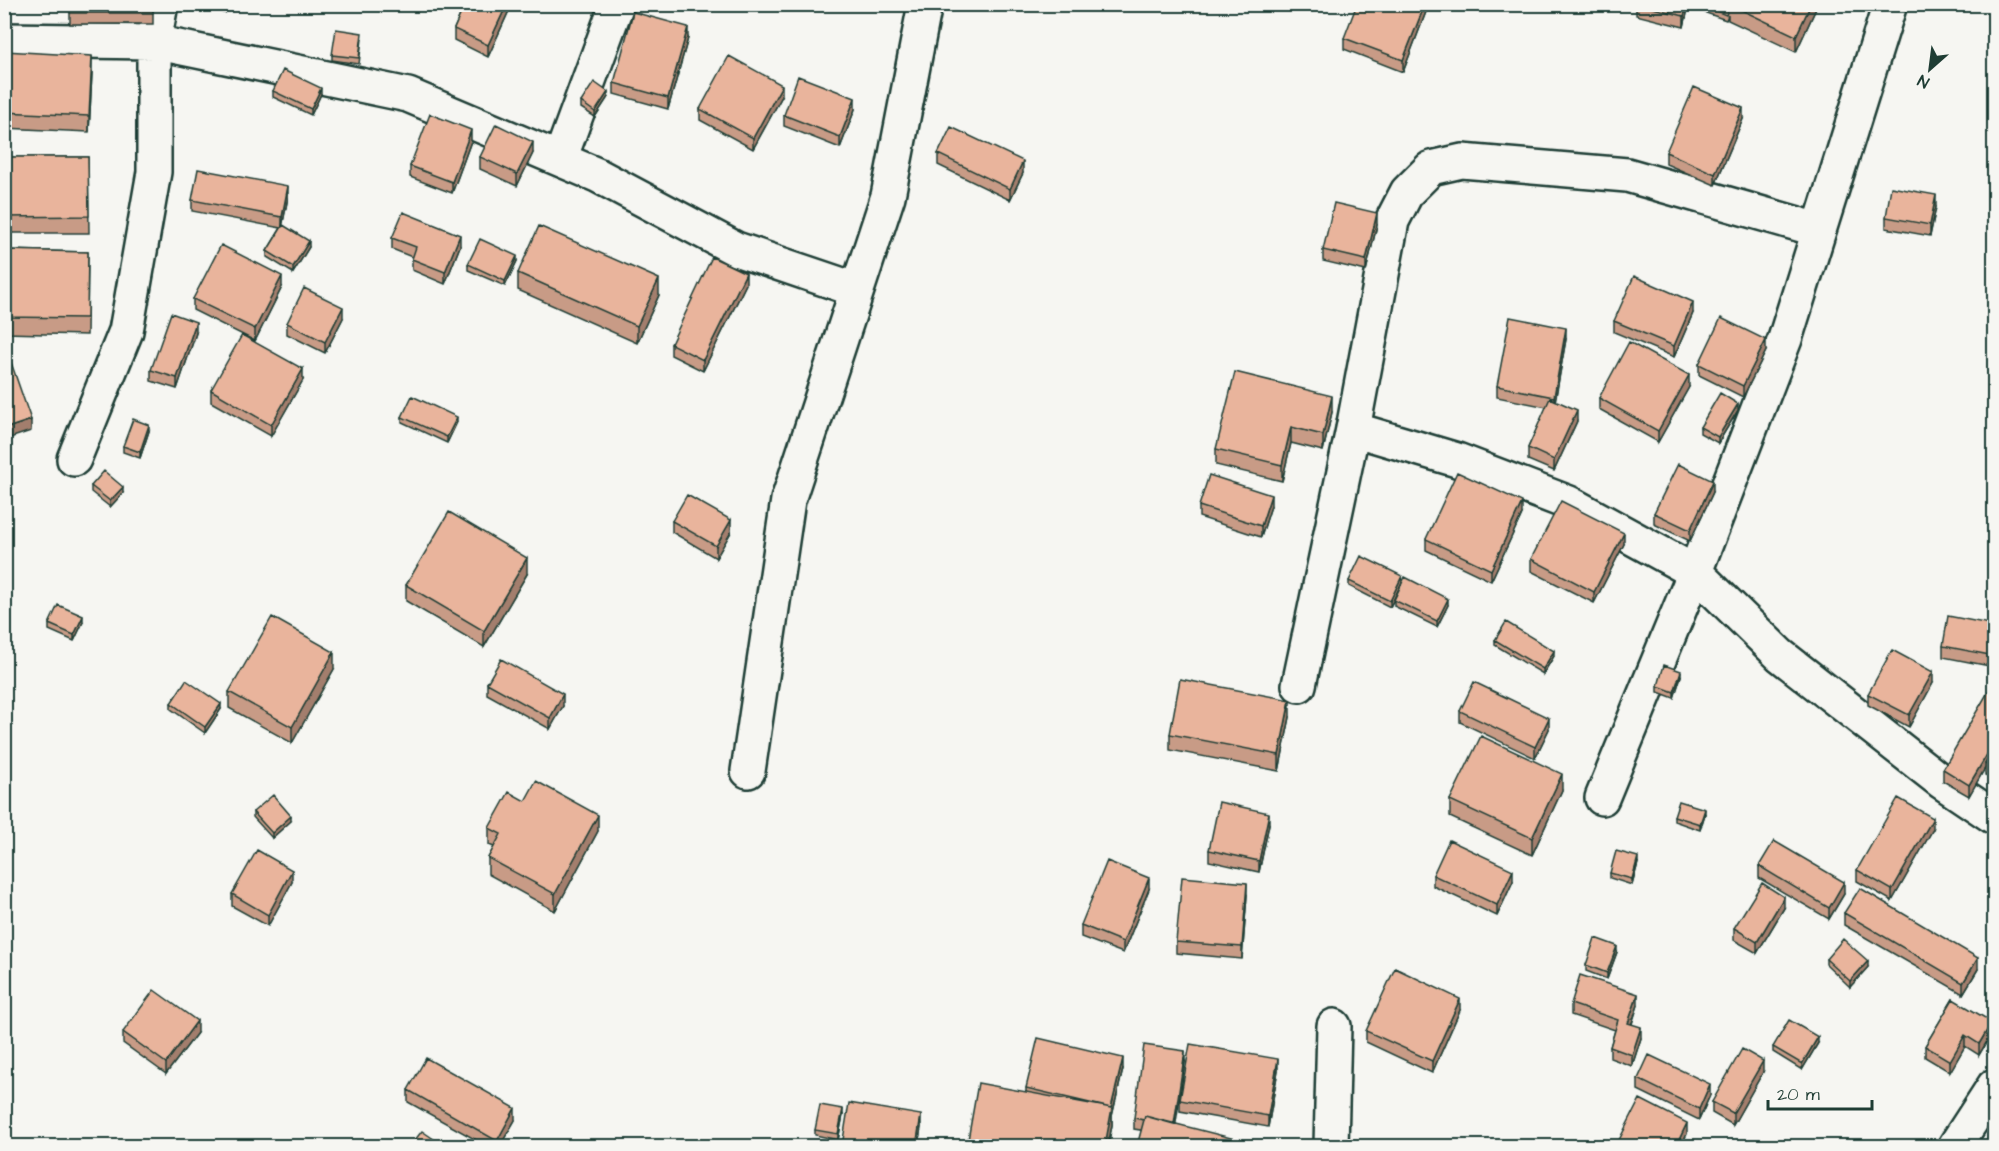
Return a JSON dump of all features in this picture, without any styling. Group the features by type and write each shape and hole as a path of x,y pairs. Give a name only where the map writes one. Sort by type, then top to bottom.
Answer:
{"street":[{"path":"74,459 126,331 154,172 154,42 161,4"},
{"path":"560,159 617,4"},
{"path":"748,771 788,500 888,196 926,4"},
{"path":"1602,798 1695,572 1785,339 1890,4"},
{"path":"4,40 154,42 408,94 597,175 736,249 857,290"},
{"path":"1299,685 1353,429 1392,221 1407,192 1431,168 1462,161 1627,175 1819,230"},
{"path":"1353,429 1457,460 1569,503 1695,572 1780,655 1942,782 1995,817"},
{"path":"1331,1146 1334,1026"},
{"path":"1955,1146 1995,1086"}],"building":[{"path":"70,4 153,4 153,13 70,13"},
{"path":"465,4 507,4 488,45 454,29"},
{"path":"1357,4 1425,4 1403,60 1344,38"},
{"path":"1638,4 1687,4 1684,16"},
{"path":"1699,4 1728,4 1728,9 1726,15"},
{"path":"1729,4 1811,4 1796,36"},
{"path":"633,12 688,27 668,98 614,83"},
{"path":"336,29 362,33 359,58 332,55"},
{"path":"4,51 92,56 89,116 4,112"},
{"path":"729,56 782,85 753,138 700,109"},
{"path":"283,70 321,88 311,109 273,91"},
{"path":"798,76 855,98 840,137 784,115"},
{"path":"594,82 608,92 595,112 581,102"},
{"path":"1694,87 1743,108 1715,174 1666,152"},
{"path":"430,114 471,130 452,182 410,166"},
{"path":"496,124 533,142 517,174 480,157"},
{"path":"951,127 1023,161 1010,189 938,154"},
{"path":"4,157 88,157 89,216 4,217"},
{"path":"198,169 288,186 282,217 192,200"},
{"path":"1891,187 1936,195 1930,225 1886,217"},
{"path":"1334,203 1377,213 1366,260 1323,250"},
{"path":"403,212 460,235 445,272 412,259 416,247 392,238"},
{"path":"283,225 309,241 293,267 267,251"},
{"path":"539,226 659,279 637,326 518,273"},
{"path":"480,239 517,256 505,281 468,264"},
{"path":"221,245 282,276 255,329 193,299"},
{"path":"4,250 88,252 87,318 4,317"},
{"path":"712,257 746,273 703,360 671,344"},
{"path":"1634,276 1693,302 1674,346 1614,321"},
{"path":"304,288 343,307 325,342 287,323"},
{"path":"171,313 196,322 177,378 151,370"},
{"path":"1510,317 1566,328 1554,397 1497,386"},
{"path":"1721,318 1766,340 1743,386 1699,364"},
{"path":"242,335 303,369 271,425 211,390"},
{"path":"1629,342 1689,375 1658,431 1599,398"},
{"path":"6,348 31,420 4,429 4,349"},
{"path":"1235,372 1332,396 1323,435 1291,427 1282,465 1216,449"},
{"path":"1720,393 1738,404 1718,437 1700,427"},
{"path":"412,396 457,417 447,437 402,417"},
{"path":"1550,398 1577,410 1554,460 1528,448"},
{"path":"133,419 149,425 140,452 123,446"},
{"path":"1678,464 1713,481 1690,530 1654,513"},
{"path":"104,471 123,487 110,501 91,486"},
{"path":"1457,472 1522,502 1491,570 1426,539"},
{"path":"1209,475 1271,495 1261,526 1199,506"},
{"path":"687,495 731,520 716,546 672,521"},
{"path":"1561,501 1624,533 1594,592 1531,559"},
{"path":"449,512 527,558 484,631 406,585"},
{"path":"1361,556 1402,576 1390,601 1349,581"},
{"path":"1405,577 1448,599 1437,621 1394,600"},
{"path":"58,605 83,616 74,635 49,624"},
{"path":"1948,616 1995,625 1995,656 1943,646"},
{"path":"272,617 334,652 292,727 229,692"},
{"path":"1506,622 1554,651 1543,669 1495,640"},
{"path":"1892,650 1933,672 1909,715 1868,694"},
{"path":"501,659 563,694 550,718 487,683"},
{"path":"1664,665 1681,671 1674,692 1658,686"},
{"path":"1180,679 1290,700 1279,755 1170,734"},
{"path":"186,680 221,704 205,727 171,703"},
{"path":"1474,682 1549,718 1535,747 1460,711"},
{"path":"1991,687 1995,689 1995,741 1969,785 1943,769"},
{"path":"1481,736 1562,774 1532,838 1450,800"},
{"path":"1995,748 1995,769 1985,764"},
{"path":"536,781 598,815 555,894 488,858 501,834 489,828 509,792 525,801"},
{"path":"273,795 291,816 272,833 253,812"},
{"path":"1898,798 1933,818 1892,890 1857,870"},
{"path":"1679,801 1705,809 1700,824 1674,816"},
{"path":"1219,802 1269,813 1259,861 1209,850"},
{"path":"1449,840 1513,870 1497,905 1433,875"},
{"path":"1774,841 1844,882 1829,908 1759,866"},
{"path":"257,850 292,870 268,915 232,894"},
{"path":"1616,851 1638,857 1632,879 1610,873"},
{"path":"1107,861 1149,878 1123,942 1081,925"},
{"path":"1182,877 1247,883 1242,947 1176,942"},
{"path":"1762,883 1784,897 1757,942 1734,928"},
{"path":"1860,888 1978,958 1963,983 1844,913"},
{"path":"1595,938 1617,946 1607,973 1586,965"},
{"path":"1843,939 1868,961 1850,981 1826,959"},
{"path":"1395,968 1460,999 1432,1061 1366,1031"},
{"path":"1580,975 1638,994 1628,1023 1641,1027 1632,1055 1610,1047 1618,1020 1571,1004"},
{"path":"154,990 197,1021 166,1063 123,1032"},
{"path":"1953,999 1992,1022 1979,1044 1965,1035 1950,1061 1925,1046"},
{"path":"1789,1020 1818,1037 1802,1064 1773,1047"},
{"path":"1038,1038 1123,1058 1111,1108 1026,1088"},
{"path":"1190,1044 1278,1059 1268,1116 1180,1100"},
{"path":"1144,1045 1185,1051 1174,1124 1145,1116 1144,1120 1134,1118"},
{"path":"1742,1049 1763,1061 1733,1113 1712,1102"},
{"path":"1649,1055 1710,1084 1699,1109 1638,1079"},
{"path":"426,1058 515,1108 497,1141 408,1090"},
{"path":"978,1083 1112,1108 1105,1146 1004,1146 968,1140"},
{"path":"1640,1099 1687,1123 1676,1146 1616,1146"},
{"path":"849,1103 921,1115 916,1146 880,1146 843,1140"},
{"path":"820,1105 843,1109 838,1134 815,1130"},
{"path":"1145,1116 1243,1141 1242,1146 1137,1146"},
{"path":"422,1131 444,1146 411,1145"},
{"path":"758,1143 777,1146 757,1146"}]}
